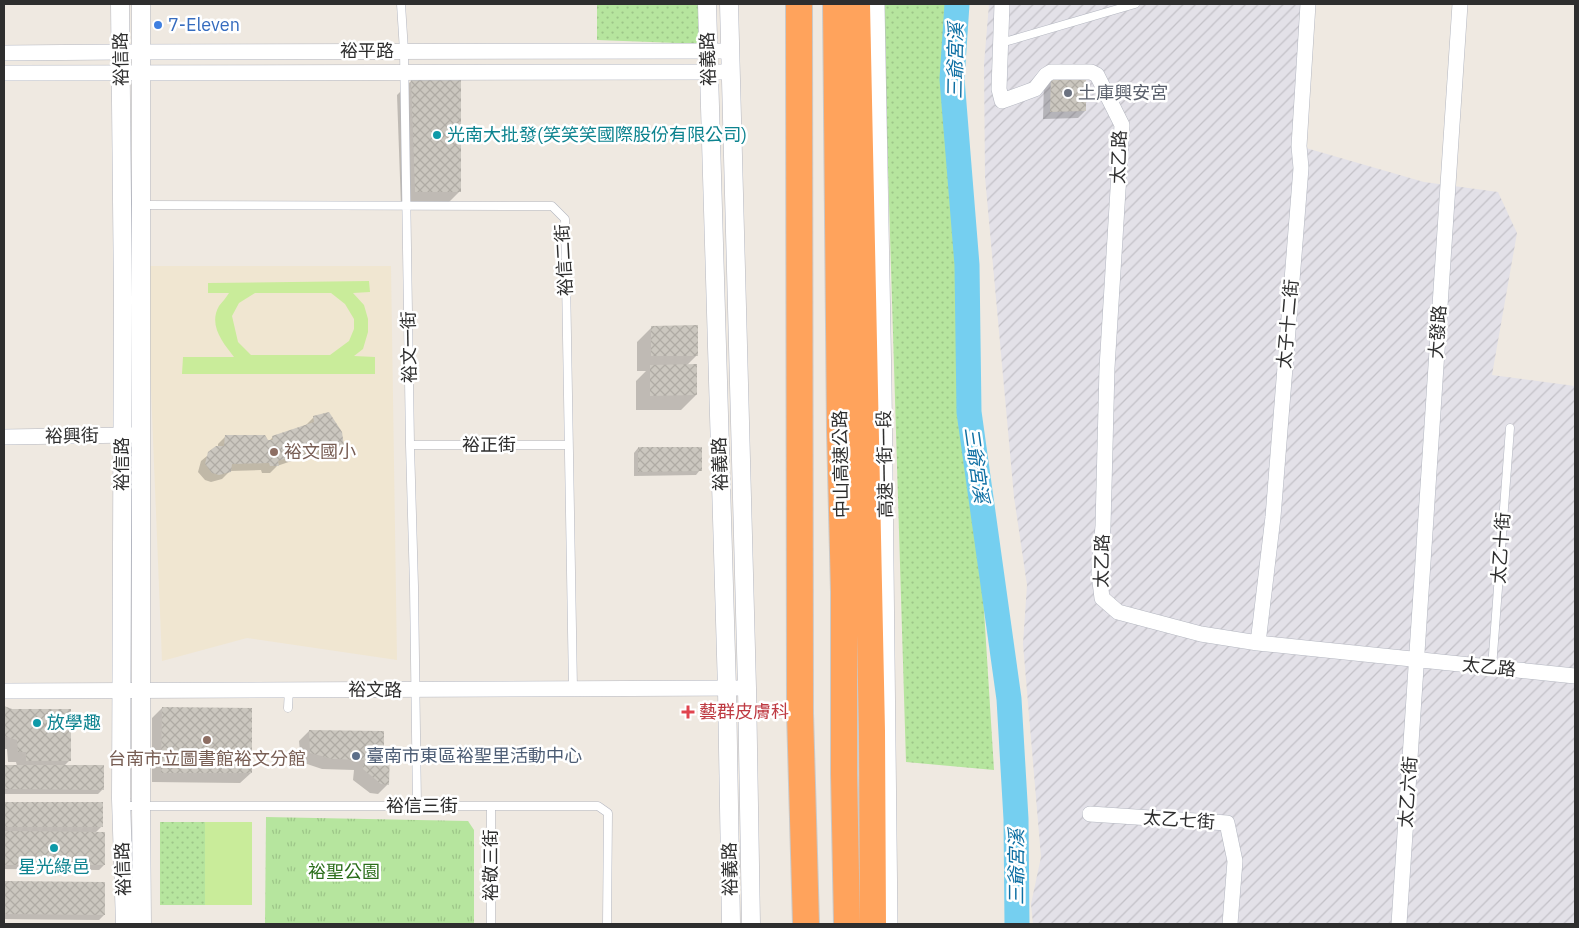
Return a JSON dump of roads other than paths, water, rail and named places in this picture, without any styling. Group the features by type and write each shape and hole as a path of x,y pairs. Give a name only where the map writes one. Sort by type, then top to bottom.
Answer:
{"highway":[{"path":"799,4 800,713 806,924"},
{"name":"中山高速公路","path":"836,4 847,924"},
{"path":"858,4 864,378 872,702 873,924"},
{"path":"791,924 789,803 800,713"}],"street":[{"name":"裕信路","path":"120,4 122,52 121,690 125,924"},
{"name":"裕信路","path":"141,4 142,924"},
{"name":"裕義路","path":"707,4 727,689 731,924"},
{"name":"裕義路","path":"729,4 747,688 751,924"},
{"name":"高速一街一段","path":"876,4 884,417 890,924"},
{"path":"1001,43 1002,4"},
{"name":"太子十二街","path":"1258,643 1273,517 1301,168 1299,146 1308,4"},
{"name":"大發路","path":"1417,660 1460,4"},
{"name":"太乙路","path":"1001,43 999,89 1002,101 1035,89 1046,75 1051,72 1092,72 1098,75 1122,124 1107,368 1103,526 1099,573 1102,598 1118,612 1201,634 1258,643 1575,676"},
{"name":"裕平路","path":"4,53 730,51"},
{"name":"裕平路","path":"4,73 730,72"},
{"name":"裕興街","path":"4,437 140,435"},
{"name":"太乙六街","path":"1399,924 1417,660"},
{"name":"裕文路","path":"4,691 747,688"},
{"name":"太乙七街","path":"1090,814 1227,823 1235,861 1230,924"}],"lane":[{"name":"裕文一街","path":"401,4 404,51 417,806"},
{"path":"1001,43 1135,4"},
{"name":"裕信二街","path":"122,205 552,206 565,219 573,689"},
{"name":"太乙十街","path":"1492,668 1510,428"},
{"name":"裕正街","path":"410,445 568,445"},
{"path":"288,708 289,689"},
{"name":"裕信三街","path":"122,806 598,806 608,813 607,924"},
{"name":"裕敬三街","path":"491,806 491,924"}],"waterway":[{"name":"三爺宮溪","path":"957,4 952,79 967,265 969,412 1009,699 1016,819 1017,924"}],"place":[{"name":"7-Eleven","path":"158,25"},
{"name":"土庫興安宮","path":"1068,93"},
{"name":"光南大批發(笑笑笑國際股份有限公司)","path":"437,135"},
{"name":"裕文國小","path":"274,452"},
{"name":"藝群皮膚科","path":"688,712"},
{"name":"放學趣","path":"37,723"},
{"name":"台南市立圖書館裕文分館","path":"207,740"},
{"name":"臺南市東區裕聖里活動中心","path":"356,756"},
{"name":"星光綠邑","path":"54,848"}],"park label":[{"name":"裕聖公園","path":"344,872"}]}
